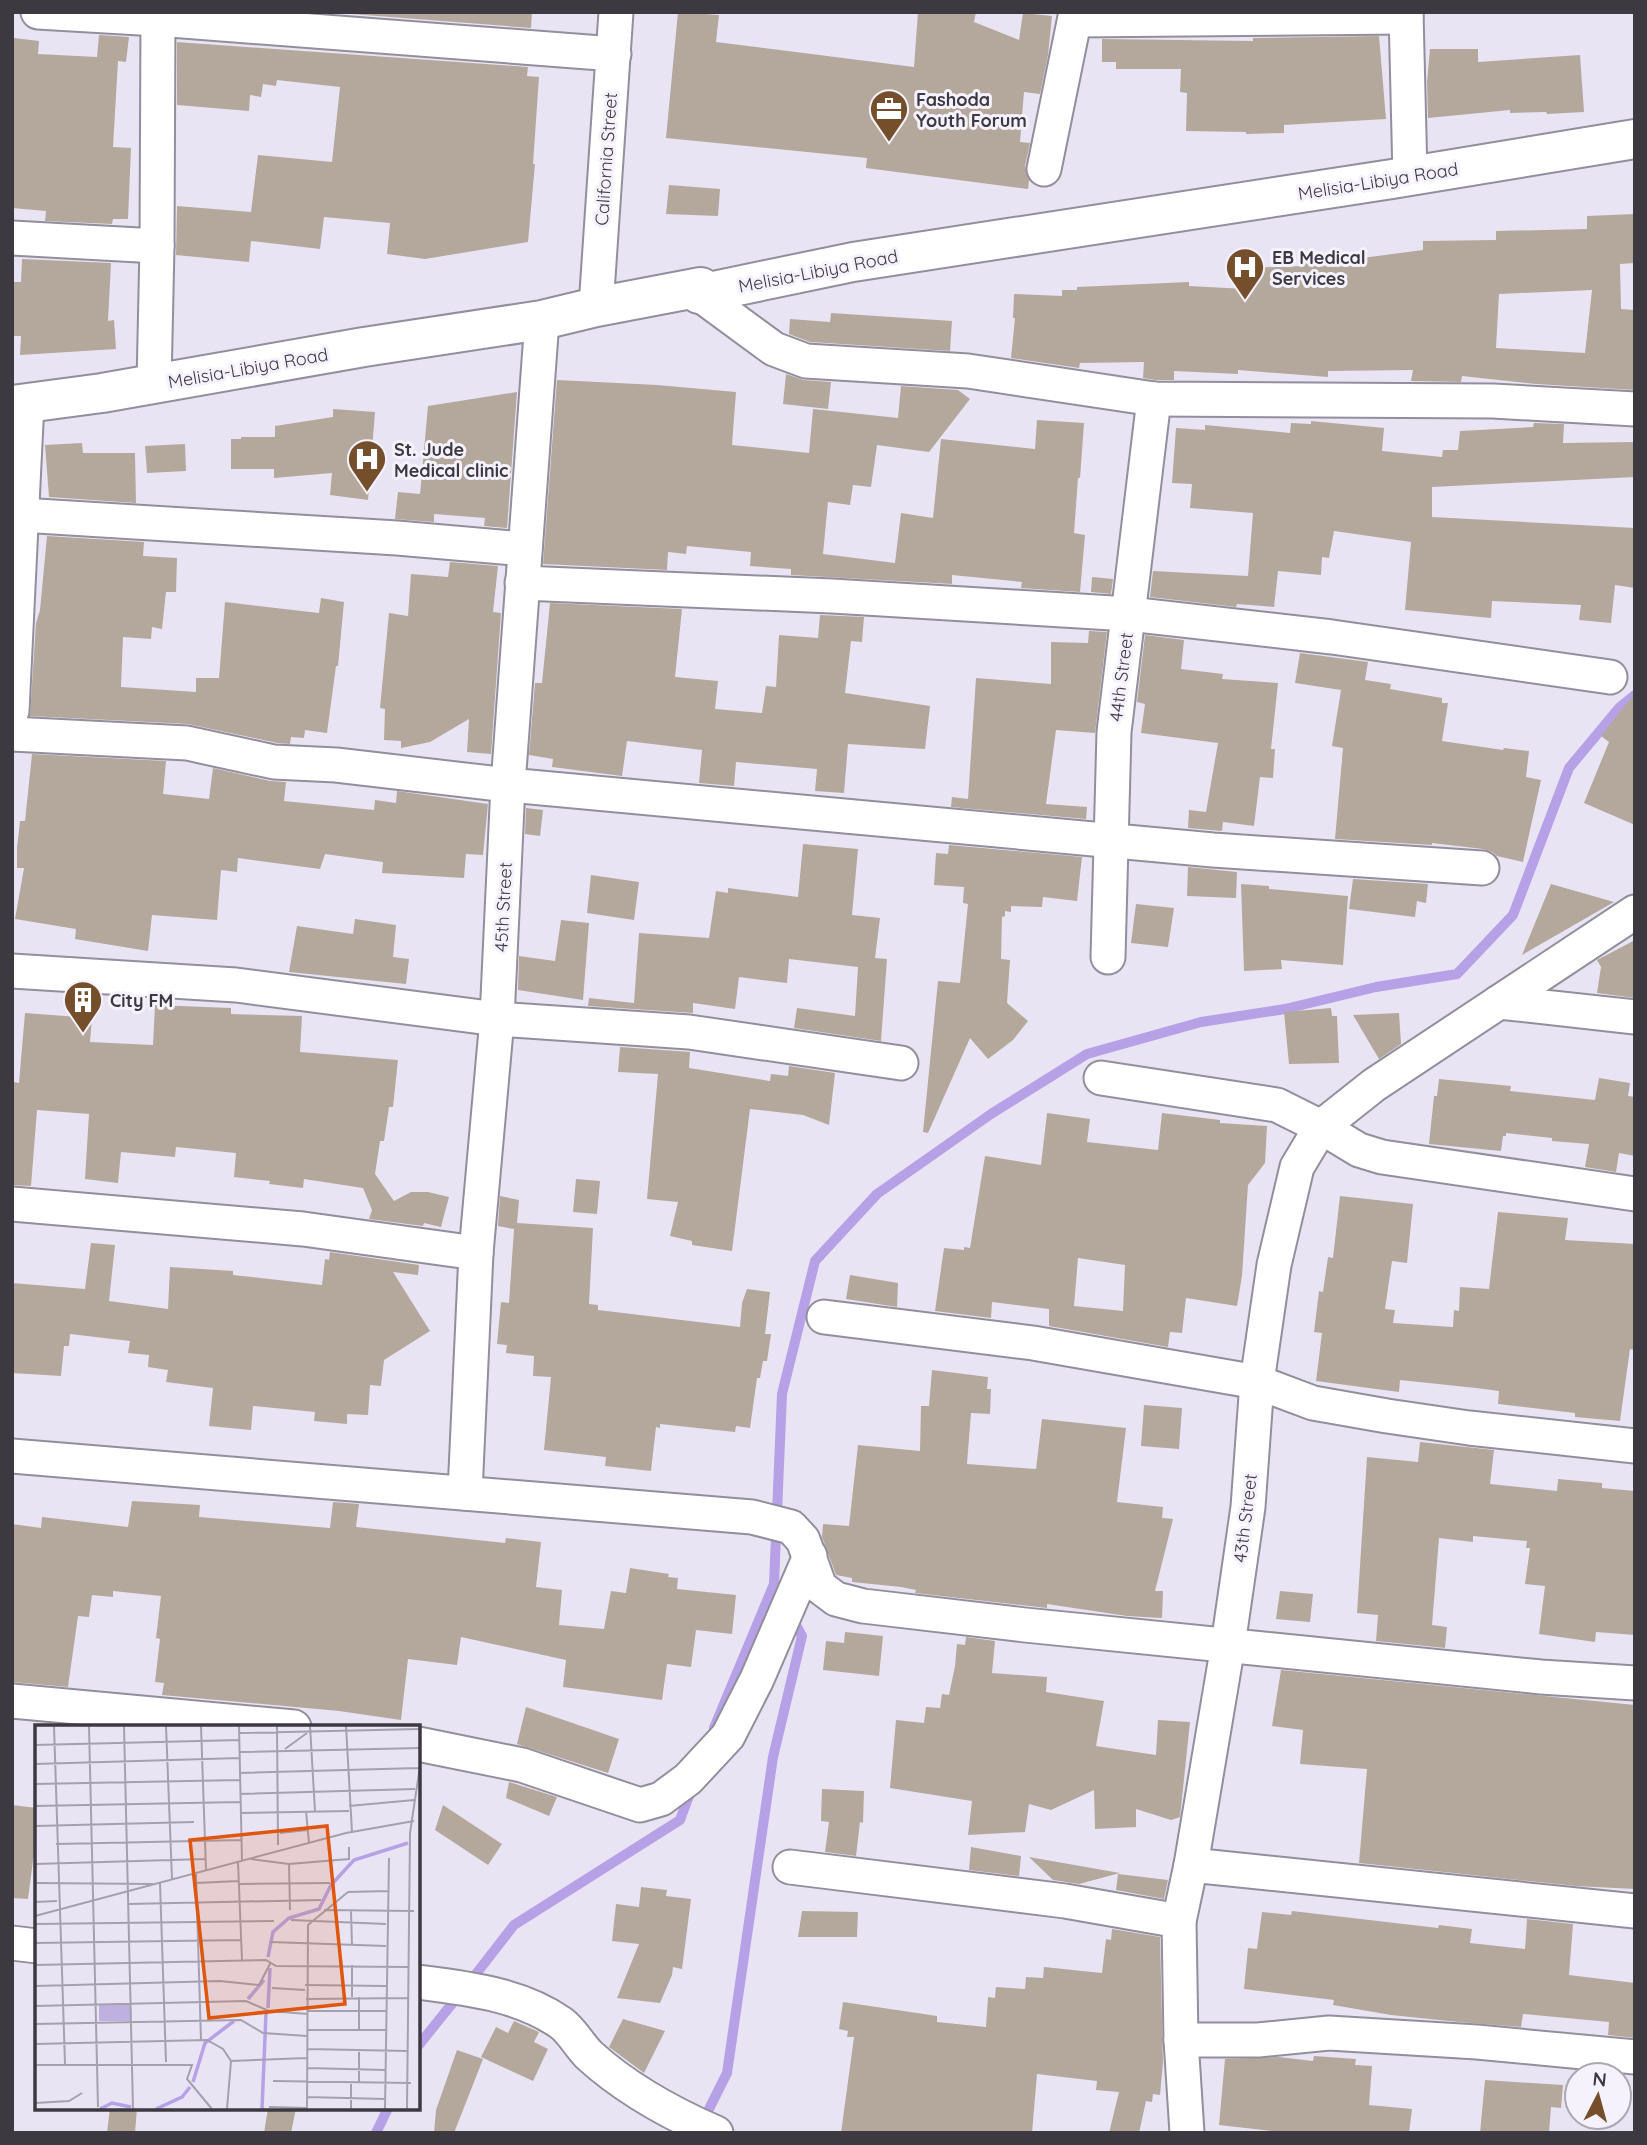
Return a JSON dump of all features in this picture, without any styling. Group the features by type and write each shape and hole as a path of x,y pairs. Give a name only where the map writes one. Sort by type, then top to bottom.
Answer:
{"main road":[{"name":"Melisia-Libiya Road","path":"20,404 542,320 701,287 699,294 853,262 1410,177 1635,139"}],"street":[{"path":"38,12 158,16 614,54"},
{"name":"California Street","path":"596,307 616,12"},
{"path":"1044,169 1076,16 1406,15 1410,177"},
{"path":"154,384 158,16"},
{"path":"12,238 157,246"},
{"path":"699,294 774,349 806,361 968,371 1154,399 1493,401 1635,409"},
{"name":"45th Street","path":"465,1493 476,1252 497,1019 508,785 542,320"},
{"name":"44th Street","path":"1108,957 1114,732 1154,399"},
{"path":"12,711 21,515 20,404"},
{"path":"21,515 397,538 526,549"},
{"path":"522,583 832,596 1129,614 1332,636 1609,677"},
{"path":"12,734 187,743 274,762 336,765 508,785 1213,850 1482,868"},
{"name":"43th Street","path":"1187,2133 1181,2040 1179,1922 1228,1645 1248,1507 1257,1382 1274,1265 1297,1167 1321,1127 1374,1085 1635,912"},
{"path":"12,971 236,985 497,1019 689,1032 901,1063"},
{"path":"1499,1002 1635,1017"},
{"path":"1101,1078 1277,1105 1359,1150 1382,1157 1635,1194"},
{"path":"12,1204 303,1229 476,1252"},
{"path":"824,1317 1033,1343 1257,1382 1313,1403 1469,1428 1635,1446"},
{"path":"12,1456 752,1517 792,1527 803,1540 820,1587 836,1600 863,1606 1541,1677 1635,1683"},
{"path":"420,1744 522,1765 640,1805 662,1799 688,1779 728,1736 757,1679 810,1556"},
{"path":"12,1701 271,1725"},
{"path":"1191,1865 1635,1911"},
{"path":"790,1867 1065,1901 1179,1922"},
{"path":"12,1942 35,1946"},
{"path":"420,1982 465,1988 513,1999 562,2024 588,2054 617,2078 670,2113 716,2133"},
{"path":"1181,2040 1258,2040 1329,2033 1477,2042 1635,2057"}],"building":[{"path":"326,12 532,12 531,28"},
{"path":"678,12 719,15 716,42 914,67 918,12 976,12 974,22 1019,40 1023,13 1052,16 1040,94 1024,92 1020,142 1030,143 1025,166 1029,180 1028,189 866,168 867,158 666,138"},
{"path":"99,35 129,37 126,62 118,61 113,147 131,148 128,219 113,219 112,224 45,221 46,211 12,208 14,38 39,41 38,54 97,57"},
{"path":"1379,36 1386,119 1284,125 1284,133 1186,131 1187,93 1180,92 1181,69 1116,69 1116,62 1102,62 1102,39 1253,41 1253,38"},
{"path":"177,42 528,67 527,76 539,77 528,242 425,259 387,254 390,223 324,217 320,249 251,241 249,262 176,255 177,206 251,212 258,155 332,162 340,87 277,80 276,86 263,84 261,97 250,95 249,111 177,105"},
{"path":"1430,49 1478,49 1478,62 1580,55 1584,112 1510,113 1510,110 1428,118"},
{"path":"669,185 720,189 718,216 666,214"},
{"path":"1635,214 1635,263 1620,264 1621,309 1635,310 1635,390 1462,376 1461,382 1411,381 1413,370 1328,371 1328,377 1238,370 1238,374 1174,371 1174,380 1155,380 1143,378 1144,362 1080,363 1079,368 1011,358 1015,318 1014,294 1062,296 1062,290 1077,290 1077,287 1189,282 1189,286 1246,289 1245,268 1303,266 1303,261 1347,260 1423,250 1423,241 1496,240 1496,231 1587,229 1587,216","holes":["1592,290 1585,353 1496,348 1499,294"]},
{"path":"22,259 111,263 108,321 114,320 116,349 20,355 21,336 12,336 12,282 21,282"},
{"path":"831,313 952,321 950,351 810,342 789,334 790,319 830,322"},
{"path":"786,374 804,380 831,382 828,409 783,404"},
{"path":"557,380 736,392 732,445 809,453 813,409 898,418 901,386 958,390 970,399 929,452 877,445 871,487 853,485 850,505 828,502 823,554 895,563 901,513 933,518 941,439 1035,449 1037,420 1084,423 1074,533 1085,535 1080,592 1021,588 1022,582 952,575 952,584 791,575 791,569 750,566 751,552 687,546 686,554 668,552 667,570 543,564"},
{"path":"517,392 507,528 484,526 485,518 434,514 434,522 395,519 398,492 420,494 428,406"},
{"path":"333,409 375,412 368,500 330,495 332,473 274,478 274,469 231,469 231,439 275,437 275,426 333,417"},
{"path":"1311,421 1384,428 1382,451 1442,457 1443,450 1458,450 1460,431 1533,427 1534,423 1564,424 1563,443 1635,442 1635,477 1432,487 1432,517 1635,528 1635,588 1615,585 1611,623 1579,620 1581,605 1492,601 1491,618 1405,610 1411,542 1334,531 1329,558 1322,557 1321,575 1278,571 1274,607 1237,604 1236,607 1150,597 1153,571 1248,576 1253,513 1190,508 1192,484 1172,483 1176,428 1205,430 1205,425 1290,433 1291,423 1311,424"},
{"path":"82,443 83,453 135,453 136,503 49,497 45,445"},
{"path":"185,444 186,471 147,473 145,446"},
{"path":"47,536 144,542 143,556 177,558 176,592 166,592 162,629 152,627 151,639 123,637 121,687 196,692 196,678 219,678 225,602 319,613 321,598 344,602 338,666 327,733 305,730 304,738 291,737 290,744 188,724 30,716 36,623 40,610"},
{"path":"450,562 498,566 493,612 501,613 491,754 467,752 469,719 430,742 401,748 401,741 384,740 385,709 380,708 389,613 408,616 411,574 448,577"},
{"path":"1092,577 1113,579 1111,594 1091,592"},
{"path":"550,603 682,609 675,677 718,681 715,709 762,713 766,686 776,687 779,635 818,638 820,615 864,617 862,642 851,641 845,693 930,706 925,749 848,744 844,793 815,791 817,769 736,762 734,786 699,783 702,750 627,741 622,776 552,767 553,759 529,755 535,683 542,683"},
{"path":"1089,631 1107,632 1095,733 1056,730 1046,804 1087,807 1086,819 951,807 952,797 968,799 976,678 1051,684 1051,642 1088,643"},
{"path":"1145,635 1184,640 1181,669 1223,674 1222,679 1278,683 1271,749 1275,749 1273,778 1260,777 1254,826 1223,822 1222,831 1188,828 1189,810 1206,812 1218,743 1141,733 1145,704 1137,702"},
{"path":"1300,653 1368,662 1365,680 1391,684 1390,689 1442,698 1442,703 1448,703 1442,741 1529,751 1526,777 1541,780 1523,862 1497,856 1483,849 1432,843 1335,839 1343,748 1332,746 1341,690 1295,683"},
{"path":"1635,693 1635,825 1584,803 1609,742 1601,736"},
{"path":"32,754 166,761 163,794 209,799 213,768 286,782 284,801 374,810 375,800 396,803 397,791 488,804 483,855 466,854 464,878 382,873 383,862 325,854 320,869 238,858 237,872 221,870 217,920 152,915 148,951 75,939 76,929 15,919 24,868 17,868 17,848 20,821 25,821"},
{"path":"526,808 543,810 540,836 525,834"},
{"path":"803,844 858,849 852,915 880,918 875,958 887,959 881,1041 794,1028 797,1008 855,1016 858,967 789,959 787,983 739,977 735,1009 693,1003 693,1013 588,1006 589,998 634,1003 639,933 709,938 716,891 728,893 728,888 798,897"},
{"path":"949,845 1082,857 1077,901 1043,897 1042,907 1011,906 1011,912 1005,911 1005,916 1002,917 1001,959 1010,960 1007,1003 1028,1021 1013,1040 988,1059 970,1038 928,1133 923,1132 938,981 960,983 968,904 963,903 964,887 934,885 936,853 948,854"},
{"path":"1188,867 1237,872 1236,898 1187,896"},
{"path":"591,875 639,882 634,920 587,913"},
{"path":"1353,879 1428,884 1426,903 1417,901 1415,917 1349,909"},
{"path":"1241,884 1348,896 1343,965 1281,960 1282,969 1244,971"},
{"path":"1551,884 1614,902 1522,955"},
{"path":"1136,904 1174,908 1168,947 1131,943"},
{"path":"355,919 396,925 393,957 409,959 406,984 289,972 297,926 353,934"},
{"path":"561,920 589,923 583,1000 518,990 519,956 555,961"},
{"path":"1635,940 1635,998 1597,993 1601,967 1597,960"},
{"path":"155,1005 231,1008 231,1014 302,1016 300,1052 398,1060 393,1107 389,1107 375,1174 394,1201 411,1192 428,1192 449,1197 441,1227 369,1219 372,1210 363,1188 304,1179 303,1188 234,1177 236,1153 176,1147 175,1157 121,1152 118,1183 85,1179 89,1114 37,1110 31,1186 12,1185 12,1105 14,1082 19,1083 25,1013 92,1018 90,1042 153,1045"},
{"path":"1331,1008 1332,1016 1337,1016 1339,1063 1289,1064 1284,1012"},
{"path":"1399,1013 1401,1044 1379,1059 1353,1015"},
{"path":"620,1047 690,1052 689,1068 770,1081 771,1074 788,1076 789,1066 835,1073 829,1125 803,1115 750,1109 732,1251 692,1245 692,1241 670,1236 678,1202 647,1199 658,1074 618,1072"},
{"path":"1599,1078 1630,1083 1628,1096 1635,1097 1635,1156 1619,1153 1616,1172 1585,1167 1589,1144 1552,1141 1552,1138 1506,1133 1501,1151 1429,1144 1434,1096 1437,1096 1439,1079 1511,1086 1510,1091 1595,1100"},
{"path":"1047,1113 1090,1119 1087,1142 1158,1150 1162,1113 1220,1120 1220,1123 1267,1126 1265,1163 1248,1185 1242,1276 1237,1306 1186,1298 1182,1333 1170,1332 1168,1347 1049,1326 1049,1309 992,1302 991,1318 935,1311 944,1248 970,1248 985,1156 1041,1165","holes":["1078,1258 1125,1265 1123,1311 1074,1306"]},
{"path":"576,1179 600,1181 597,1214 573,1212"},
{"path":"500,1196 519,1200 517,1223 593,1228 589,1304 598,1305 598,1310 740,1327 742,1303 747,1289 770,1292 765,1334 771,1334 767,1361 763,1361 760,1378 757,1378 750,1428 736,1426 735,1432 660,1424 660,1428 656,1427 651,1471 605,1466 606,1457 544,1450 551,1377 533,1376 534,1356 506,1353 507,1345 497,1344 501,1302 509,1303 514,1229 498,1226"},
{"path":"1340,1196 1413,1204 1407,1263 1392,1261 1385,1309 1395,1310 1393,1323 1453,1327 1454,1310 1459,1311 1460,1287 1489,1289 1498,1212 1568,1218 1565,1240 1635,1244 1635,1350 1630,1349 1620,1421 1575,1417 1575,1413 1498,1404 1499,1391 1400,1380 1399,1392 1316,1381 1322,1333 1314,1332 1319,1291 1323,1292 1328,1257 1333,1258"},
{"path":"91,1243 115,1245 109,1301 168,1309 170,1267 233,1271 233,1275 322,1285 325,1259 329,1260 330,1252 419,1265 418,1275 393,1272 430,1331 384,1360 381,1386 370,1385 368,1415 347,1414 347,1424 314,1421 315,1412 253,1406 251,1430 209,1426 213,1388 166,1382 168,1370 148,1367 149,1355 128,1353 130,1341 70,1334 69,1346 64,1346 61,1376 12,1373 12,1283 85,1289"},
{"path":"850,1275 898,1283 897,1307 846,1299"},
{"path":"932,1370 988,1377 987,1389 991,1389 990,1414 971,1413 967,1464 1036,1469 1042,1419 1126,1428 1117,1502 1163,1507 1162,1518 1173,1519 1155,1591 1163,1591 1162,1618 1127,1616 1047,1604 1047,1608 915,1593 916,1590 901,1587 852,1582 852,1578 836,1575 822,1537 823,1524 849,1526 858,1445 920,1451 921,1406 929,1406"},
{"path":"1144,1405 1182,1408 1179,1449 1141,1446"},
{"path":"1420,1442 1494,1450 1490,1484 1557,1491 1558,1479 1602,1483 1602,1488 1635,1491 1635,1635 1596,1632 1595,1642 1539,1634 1545,1586 1525,1584 1530,1548 1526,1548 1527,1541 1473,1536 1473,1542 1439,1538 1432,1625 1447,1627 1445,1648 1376,1641 1378,1615 1357,1613 1367,1457 1418,1462"},
{"path":"132,1501 200,1505 199,1517 330,1528 333,1502 359,1504 356,1527 505,1543 506,1538 541,1542 536,1587 562,1590 559,1625 604,1629 611,1591 626,1593 630,1568 678,1578 677,1589 736,1595 732,1634 696,1630 691,1667 667,1664 662,1700 563,1687 566,1660 461,1637 457,1665 408,1659 401,1720 339,1711 162,1695 164,1683 155,1682 161,1596 113,1591 113,1597 92,1595 89,1617 78,1616 68,1687 12,1682 12,1524 41,1528 42,1517 128,1527"},
{"path":"1280,1591 1313,1594 1310,1622 1276,1619"},
{"path":"845,1632 883,1636 879,1676 823,1670 826,1641 844,1643"},
{"path":"966,1637 995,1641 992,1673 1047,1677 1046,1692 1104,1701 1096,1746 1156,1755 1158,1720 1190,1722 1180,1817 1171,1820 1136,1809 1136,1827 1095,1829 1094,1790 1051,1810 1029,1804 1025,1832 968,1835 972,1801 890,1788 896,1720 924,1723 926,1707 940,1708 942,1694 949,1695 957,1644 965,1645"},
{"path":"1281,1670 1635,1705 1635,1889 1576,1886 1359,1863 1367,1769 1300,1764 1303,1730 1272,1726"},
{"path":"526,1707 619,1739 608,1773 517,1744"},
{"path":"509,1782 557,1797 549,1816 506,1798"},
{"path":"822,1789 864,1791 863,1823 860,1822 856,1856 825,1852 829,1822 821,1821"},
{"path":"12,1805 35,1808 35,1845 28,1899 12,1898"},
{"path":"443,1805 502,1844 488,1865 435,1830"},
{"path":"971,1847 1021,1856 1019,1876 969,1870"},
{"path":"1029,1857 1120,1873 1079,1884 1053,1880"},
{"path":"1118,1874 1168,1880 1164,1899 1116,1890"},
{"path":"641,1887 667,1890 666,1896 691,1899 682,1969 673,1967 660,2003 617,1998 639,1944 612,1941 616,1904 639,1907"},
{"path":"802,1911 858,1912 857,1937 798,1937"},
{"path":"1292,1911 1438,1928 1439,1925 1472,1929 1470,1943 1525,1949 1527,1919 1573,1924 1569,1975 1635,1983 1635,2038 1608,2035 1609,2022 1523,2014 1521,2027 1459,2022 1391,2015 1333,2005 1334,2000 1244,1989 1248,1948 1257,1949 1262,1912 1291,1915"},
{"path":"1112,1929 1160,1937 1163,2062 1160,2095 1153,2094 1152,2102 1146,2101 1139,2133 1109,2133 1119,2092 1096,2090 1097,2081 1037,2074 1032,2133 841,2133 854,2037 847,2037 848,2031 839,2029 843,2002 937,2016 937,2022 986,2027 988,1997 995,1998 996,1987 1025,1989 1026,1977 1043,1978 1044,1967 1102,1973 1106,1939 1111,1940"},
{"path":"623,2019 665,2031 644,2073 609,2047"},
{"path":"514,2021 539,2032 534,2042 548,2049 533,2081 481,2057 496,2027 508,2033"},
{"path":"457,2050 483,2059 454,2133 434,2133 436,2110"},
{"path":"1314,2056 1356,2059 1355,2065 1372,2066 1369,2105 1412,2109 1409,2133 1289,2133 1219,2125 1225,2059 1279,2057 1313,2061"},
{"path":"1485,2080 1563,2085 1561,2108 1551,2107 1549,2133 1480,2133"},
{"path":"110,2110 137,2110 135,2133 107,2133"},
{"path":"268,2110 296,2110 291,2133 264,2133"}],"waterway":[{"path":"714,1728 774,1584 782,1394 815,1261 877,1194 991,1114 1087,1054 1201,1022 1285,1009 1376,987 1457,974 1513,915 1569,768 1619,708 1635,695"},
{"path":"702,2123 727,2073 773,1757 802,1636 792,1618"},
{"path":"469,1983 514,1925 680,1820 692,1788"},
{"path":"420,2044 459,1995"},
{"path":"376,2133 387,2110"}],"place":[{"name":"Fashoda Youth Forum","path":"889,143"},
{"name":"EB Medical Services","path":"1245,301"},
{"name":"St. Jude Medical clinic","path":"367,493"},
{"name":"City FM","path":"83,1034"}]}
